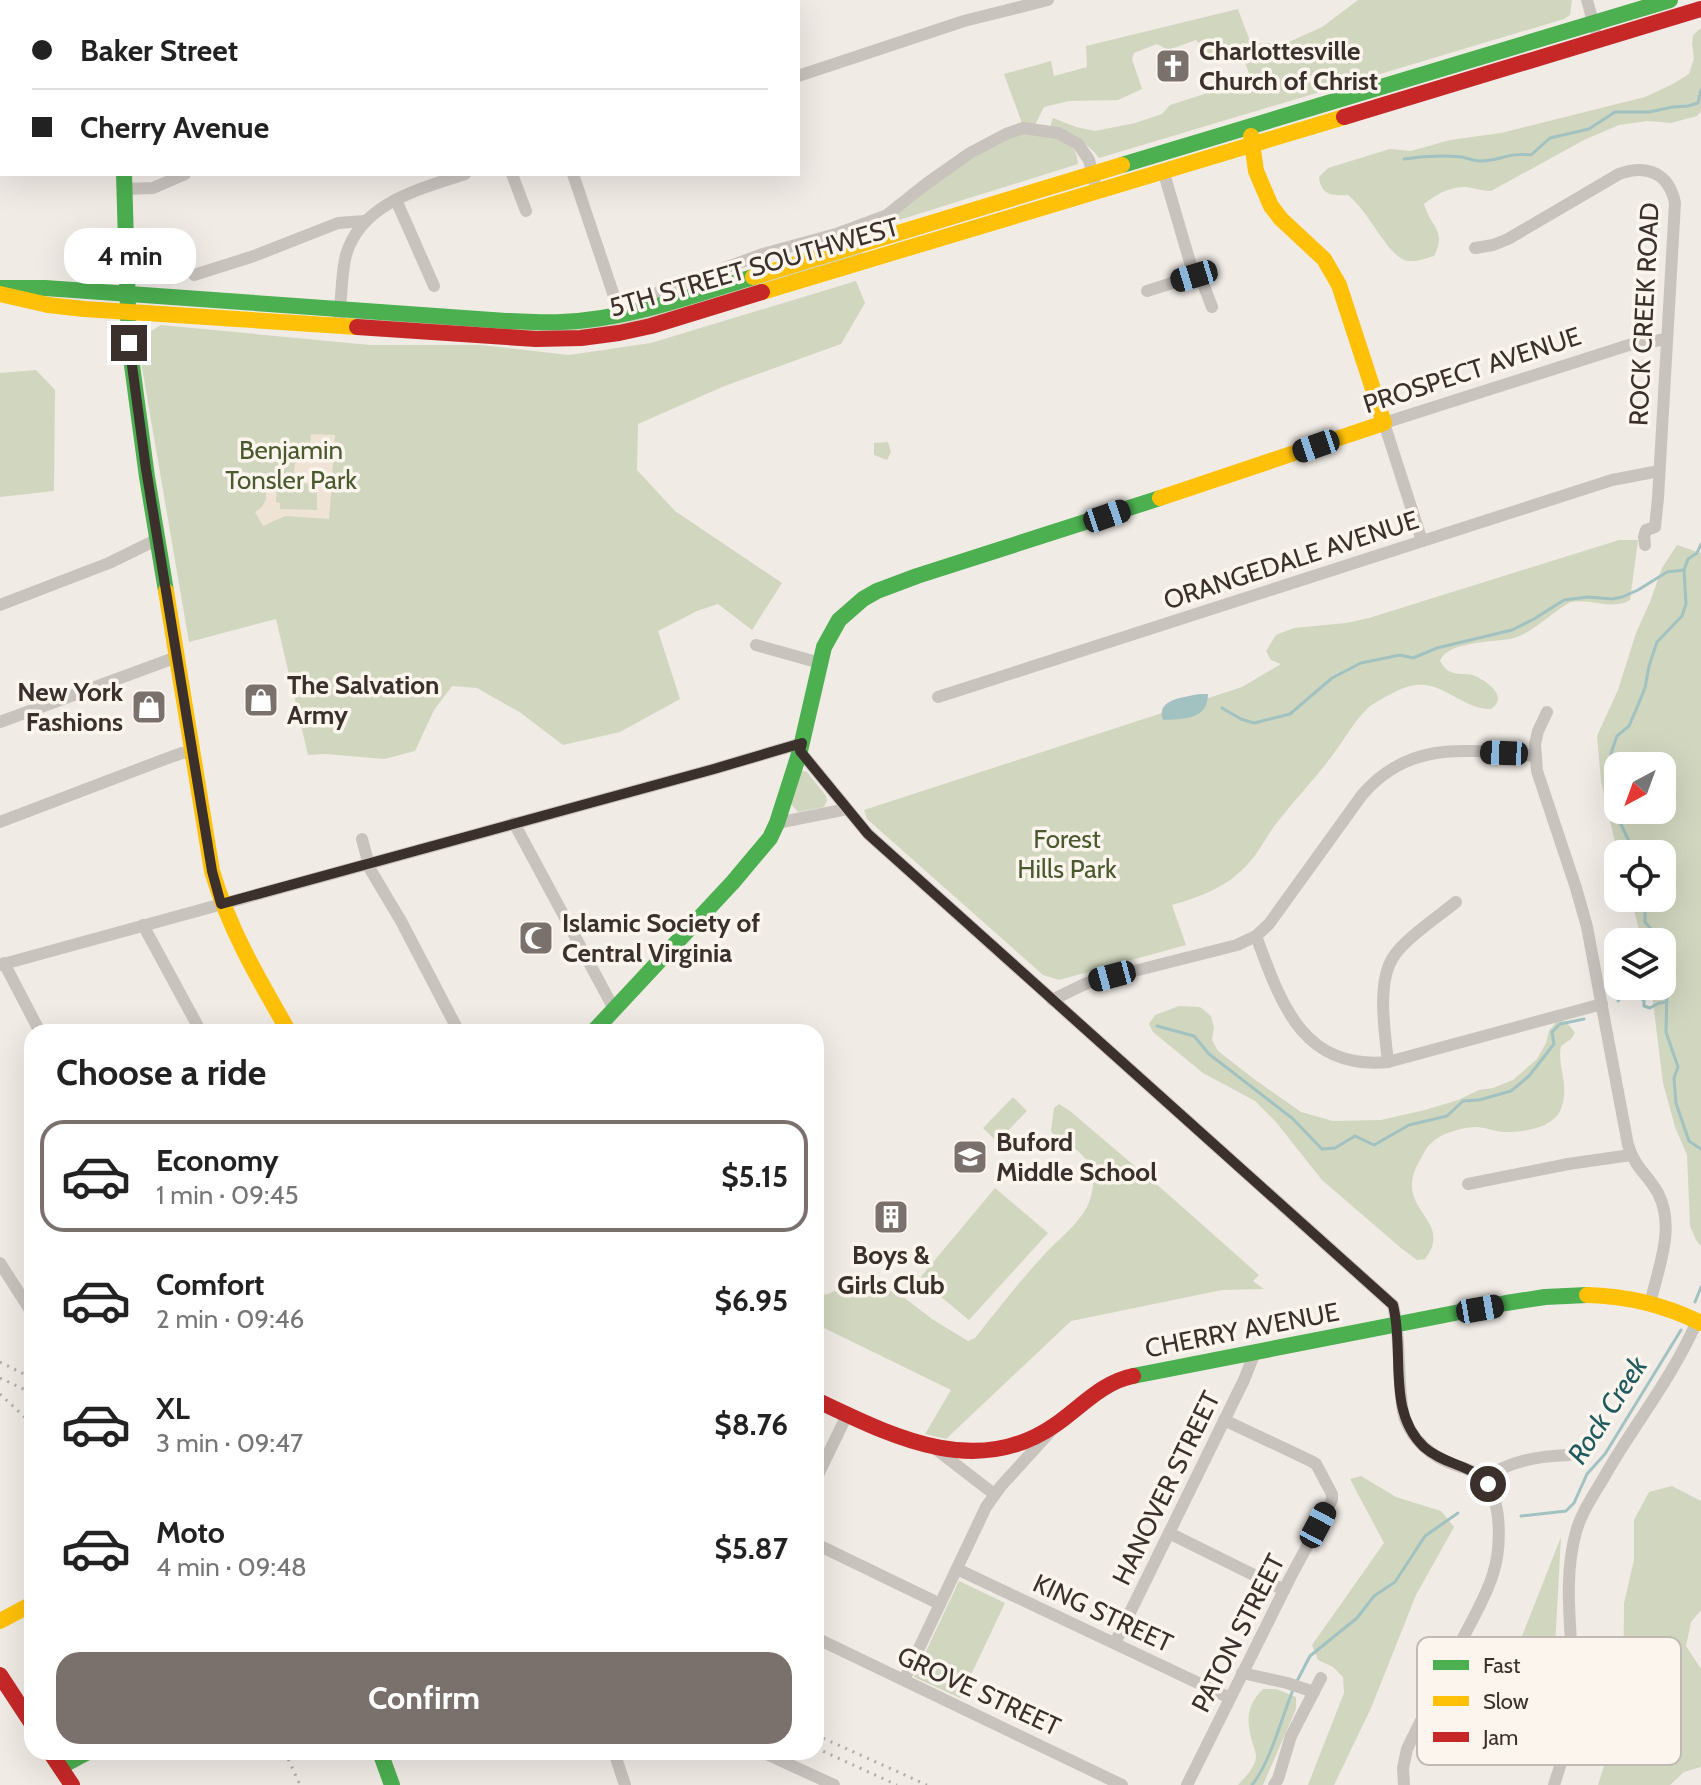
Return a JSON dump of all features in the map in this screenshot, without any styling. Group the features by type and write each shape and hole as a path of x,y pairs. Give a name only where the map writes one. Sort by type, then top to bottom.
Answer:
{"main road":[{"name":"5TH STREET SOUTHWEST","path":"0,288 45,288 506,321 562,322 620,314 749,278 1670,0"},
{"name":"5TH STREET SOUTHWEST","path":"0,294 48,305 129,313 501,338 581,338 619,333 651,326 1701,9"},
{"path":"1249,127 1256,171 1271,206 1324,259 1339,285 1384,423"},
{"path":"124,182 131,358 146,469 212,871 231,928 285,1024"},
{"name":"PROSPECT AVENUE","path":"600,1024 770,838 801,747 824,647 839,620 850,608 877,591 1384,423"},
{"name":"CHERRY AVENUE","path":"824,1404 900,1438 937,1450 973,1452 1029,1440 1056,1425 1099,1390 1124,1378 1397,1324 1556,1297 1610,1296 1650,1304 1699,1322"},
{"path":"0,1621 24,1608"},
{"path":"0,1675 6,1697 24,1716"},
{"path":"55,1760 72,1785"},
{"path":"60,1767 73,1760"},
{"path":"383,1760 392,1785"}],"street":[{"path":"800,75 964,21 1048,0"},
{"path":"1587,0 1599,40"},
{"name":"5TH STREET SOUTHWEST","path":"662,304 659,292 887,215 970,153 1023,128 1066,137 1084,151 1097,191"},
{"path":"1163,170 1194,276 1204,286 1212,307"},
{"name":"ROCK CREEK ROAD","path":"1475,248 1508,239 1619,174 1638,170 1655,174 1669,186 1675,203 1659,471 1655,527 1646,530 1645,545"},
{"path":"124,182 153,188 180,176"},
{"path":"338,327 345,259 350,243 365,221 375,211 396,200 460,176"},
{"path":"513,176 526,211"},
{"path":"574,176 620,314"},
{"path":"396,200 434,286"},
{"path":"194,275 254,256 338,223 365,221"},
{"path":"879,239 884,256"},
{"name":"5TH STREET SOUTHWEST","path":"744,261 749,278"},
{"path":"1147,291 1194,276"},
{"name":"PROSPECT AVENUE","path":"1384,423 1629,345 1667,339"},
{"path":"1384,423 1422,541"},
{"name":"ORANGEDALE AVENUE","path":"938,697 1612,480 1659,471"},
{"path":"0,605 109,563 158,539"},
{"path":"756,645 820,663"},
{"path":"0,722 177,657"},
{"path":"1547,712 1538,731 1537,771 1587,927 1631,1155 1659,1195 1666,1220 1666,1233 1650,1304"},
{"path":"36,1024 2,964 801,747 868,834 1393,1305 1406,1423 1431,1453 1483,1479 1493,1497 1498,1525 1493,1575 1463,1637"},
{"path":"1052,1000 1087,983 1237,945 1256,936 1269,924 1362,795 1394,766 1436,752 1535,756"},
{"path":"0,822 168,758 193,753"},
{"path":"777,823 847,809"},
{"path":"514,823 614,1009"},
{"path":"362,839 368,864 455,1024"},
{"path":"1388,1062 1384,1003 1387,967 1399,949 1456,902"},
{"path":"143,925 197,1024"},
{"path":"1256,936 1296,1024 1322,1048 1347,1059 1388,1062 1602,1004"},
{"path":"1468,1184 1631,1155"},
{"path":"0,1263 24,1300"},
{"path":"1571,1637 1572,1551 1584,1510 1699,1322"},
{"name":"HANOVER STREET","path":"1115,1643 1255,1352"},
{"path":"824,1462 847,1415"},
{"name":"PATON STREET","path":"1187,1785 1332,1500 1332,1494 1316,1464 1224,1420"},
{"path":"904,1680 986,1507 1056,1425"},
{"path":"937,1450 994,1494"},
{"path":"1483,1479 1514,1463 1569,1455"},
{"path":"1169,1533 1284,1590"},
{"path":"824,1548 940,1604"},
{"name":"KING STREET","path":"957,1569 1230,1698"},
{"name":"GROVE STREET","path":"824,1642 1122,1785"},
{"path":"1242,1673 1314,1692"},
{"path":"1274,1785 1291,1736 1321,1678"},
{"path":"1404,1785 1403,1768 1407,1749 1417,1729"},
{"path":"617,1760 625,1785"},
{"path":"779,1760 834,1785"},
{"path":"1554,1785 1559,1765"}],"green space":[{"path":"1358,0 1572,0 1570,15 1564,19 1099,158 1083,143 1050,127 1053,118 1095,131 1162,114 1170,105 1251,79 1239,46 1208,54 1196,40 1168,50 1157,44 1134,53 1132,59 1142,89 1118,100 1069,101 1044,107 1035,125 1023,126 1004,74 1051,61 1054,76 1087,67 1086,46 1238,9 1251,44 1289,42 1322,27"},
{"path":"1701,28 1701,111 1697,116 1671,123 1647,121 1619,125 1584,140 1491,191 1460,187 1438,194 1424,204 1438,234 1434,256 1414,261 1402,259 1348,195 1328,193 1322,188 1319,177 1328,168 1390,149 1411,151 1450,140 1501,133 1645,97 1689,74 1694,58 1693,35"},
{"path":"1020,132 1048,135 1065,141 1076,154 1078,164 899,220 892,219 951,170"},
{"path":"861,252 868,255 652,321 562,334 351,320 346,316 542,327"},
{"name":"Benjamin Tonsler Park","path":"856,281 865,303 841,344 722,387 638,424 637,470 675,511 782,583 752,630 718,604 658,631 680,699 620,732 563,745 521,713 477,688 452,686 434,710 415,751 384,759 308,755 276,619 189,642 139,350 146,334 161,325 370,345 481,345 569,355 651,343"},
{"path":"36,370 55,390 54,491 0,497 0,373"},
{"path":"888,442 891,452 887,460 874,455 874,443"},
{"name":"Forest Hills Park","path":"1619,540 1638,540 1630,600 1616,604 1571,602 1518,636 1460,646 1444,655 1440,661 1448,670 1475,676 1495,690 1498,700 1491,709 1471,705 1432,686 1421,685 1400,689 1370,706 1247,865 1212,890 1172,905 1186,945 1059,980 1043,975 867,819 864,810 1242,687 1281,664 1271,660 1266,651 1276,635 1294,628 1369,618"},
{"path":"1677,545 1701,553 1701,1246 1690,1226 1687,1155 1675,1127 1663,1083 1653,1000 1676,1000 1676,928 1638,928 1634,912 1676,912 1676,840 1614,840 1611,824 1676,824 1676,752 1604,752 1604,794 1597,736 1618,690 1636,633 1662,568"},
{"path":"803,771 826,796 824,807 798,812 791,804"},
{"path":"1179,1006 1200,1007 1211,1016 1214,1028 1212,1040 1218,1051 1254,1079 1301,1112 1333,1121 1381,1120 1425,1110 1479,1090 1493,1088 1513,1080 1537,1059 1556,1022 1561,1020 1575,1033 1561,1046 1564,1097 1559,1113 1547,1124 1522,1131 1501,1132 1475,1127 1463,1129 1434,1140 1427,1147 1413,1177 1412,1191 1433,1233 1432,1245 1425,1259 1417,1260 1322,1180 1276,1122 1255,1101 1203,1073 1153,1032 1149,1024 1155,1015"},
{"path":"1013,1097 1027,1111 997,1142 983,1128"},
{"path":"1059,1104 1070,1111 1170,1196 1259,1275 1253,1281 1264,1289 1222,1290 1071,1321 946,1439 925,1434 951,1390 824,1328 824,1295 868,1287 891,1291 968,1341 975,1338 1033,1267 1083,1214 1089,1203 1092,1171 1075,1149 1052,1133 1054,1108"},
{"path":"995,1188 1048,1233 969,1320 919,1279"},
{"path":"1361,1476 1396,1497 1441,1511 1454,1527 1416,1595 1371,1708 1334,1785 1308,1785 1344,1693 1343,1677 1333,1667 1318,1660 1312,1645 1384,1543 1350,1479"},
{"path":"1672,1486 1701,1501 1701,1610 1691,1622 1686,1646 1701,1669 1701,1767 1684,1772 1670,1785 1598,1785 1604,1765 1681,1765 1681,1637 1624,1637 1624,1603 1634,1560 1634,1520 1649,1492"},
{"path":"1561,1537 1556,1637 1522,1637"},
{"path":"959,1581 1005,1603 960,1698 914,1677"},
{"path":"1263,1689 1276,1689 1296,1697 1296,1709 1263,1785 1238,1785 1255,1761 1249,1717 1254,1700"}],"shaded area":[{"path":"311,434 335,435 329,519 285,516 263,526 255,512 266,500 266,487 254,477 231,481 232,472 294,474 296,447 306,448 310,445","holes":["281,482 317,484 317,510 280,509 280,503 276,502 277,488 280,488"]}],"water":[{"path":"1208,694 1207,703 1199,713 1186,718 1163,720 1163,708 1167,703"}],"waterway":[{"path":"1404,159 1447,156 1480,161 1531,155 1550,138 1589,129 1615,112 1649,112 1698,103 1701,90"},
{"name":"Rock Creek","path":"1628,840 1617,816 1611,753 1617,736 1629,726 1638,705 1657,642 1682,616 1686,604 1684,570 1688,559 1697,553 1701,544"},
{"path":"1222,708 1254,723 1290,714 1332,678 1361,663 1400,655 1413,658 1437,648 1512,630 1564,600 1622,597 1667,572 1684,570"},
{"name":"Rock Creek","path":"1645,912 1645,922 1650,928"},
{"path":"1618,1001 1622,996 1640,997 1644,1006 1650,1008 1667,1002"},
{"name":"Rock Creek","path":"1667,1000 1666,1032 1678,1067 1674,1078 1676,1103 1689,1141 1701,1149"},
{"path":"1157,1026 1194,1036 1209,1054 1292,1118 1322,1149 1335,1148 1355,1136 1374,1145 1409,1125 1447,1116 1463,1101 1511,1091 1529,1076 1554,1044 1552,1032 1560,1024 1584,1019"},
{"name":"Rock Creek","path":"1695,1302 1701,1287"},
{"name":"Rock Creek","path":"1521,1516 1566,1511 1574,1503 1587,1474 1605,1454 1681,1330"},
{"path":"1296,1683 1310,1656 1357,1618 1374,1596 1395,1582 1425,1536 1458,1513"},
{"path":"1252,1785 1270,1752 1293,1690"}],"railway":[{"path":"0,1362 24,1374"},
{"path":"0,1378 24,1389"},
{"path":"0,1394 24,1416"},
{"path":"824,1739 927,1785"},
{"path":"824,1752 897,1785"},
{"path":"289,1760 300,1785"}],"traffic: fast":[{"path":"1122,165 1670,0"},
{"path":"124,176 129,343 166,591"},
{"path":"0,288 45,288 554,322 634,312 753,277"},
{"path":"600,1024 770,838 800,751 824,647 839,620 877,591 1160,498"},
{"path":"1133,1376 1506,1303 1587,1295"},
{"path":"60,1767 73,1760"},
{"path":"383,1760 392,1785"}],"traffic: slow":[{"path":"762,292 1344,117"},
{"path":"1160,498 1384,423 1339,285 1324,259 1271,206 1256,171 1251,136"},
{"path":"753,277 1122,165"},
{"path":"0,294 84,309 357,327"},
{"path":"166,591 212,871 236,934 284,1024"},
{"path":"1587,1295 1646,1303 1701,1323"},
{"path":"0,1621 24,1608"}],"traffic: jam":[{"path":"1344,117 1701,9"},
{"path":"357,327 536,339 581,338 651,326 762,292"},
{"path":"824,1404 874,1427 934,1447 965,1451 995,1449 1025,1441 1055,1425 1101,1390 1133,1376"},
{"path":"0,1675 24,1712"},
{"path":"55,1760 72,1785"}],"place":[{"name":"Charlottesville Church of Christ","path":"1173,66"},
{"name":"The Salvation Army","path":"261,700"},
{"name":"New York Fashions","path":"149,707"},
{"name":"Islamic Society of Central Virginia","path":"536,938"},
{"name":"Buford Middle School","path":"970,1157"},
{"name":"Boys & Girls Club","path":"891,1217"}],"route":[{"path":"129,343 147,477 212,871 221,904 802,743 800,751 868,834 1393,1305 1406,1423 1431,1453 1466,1468 1488,1484"}]}
